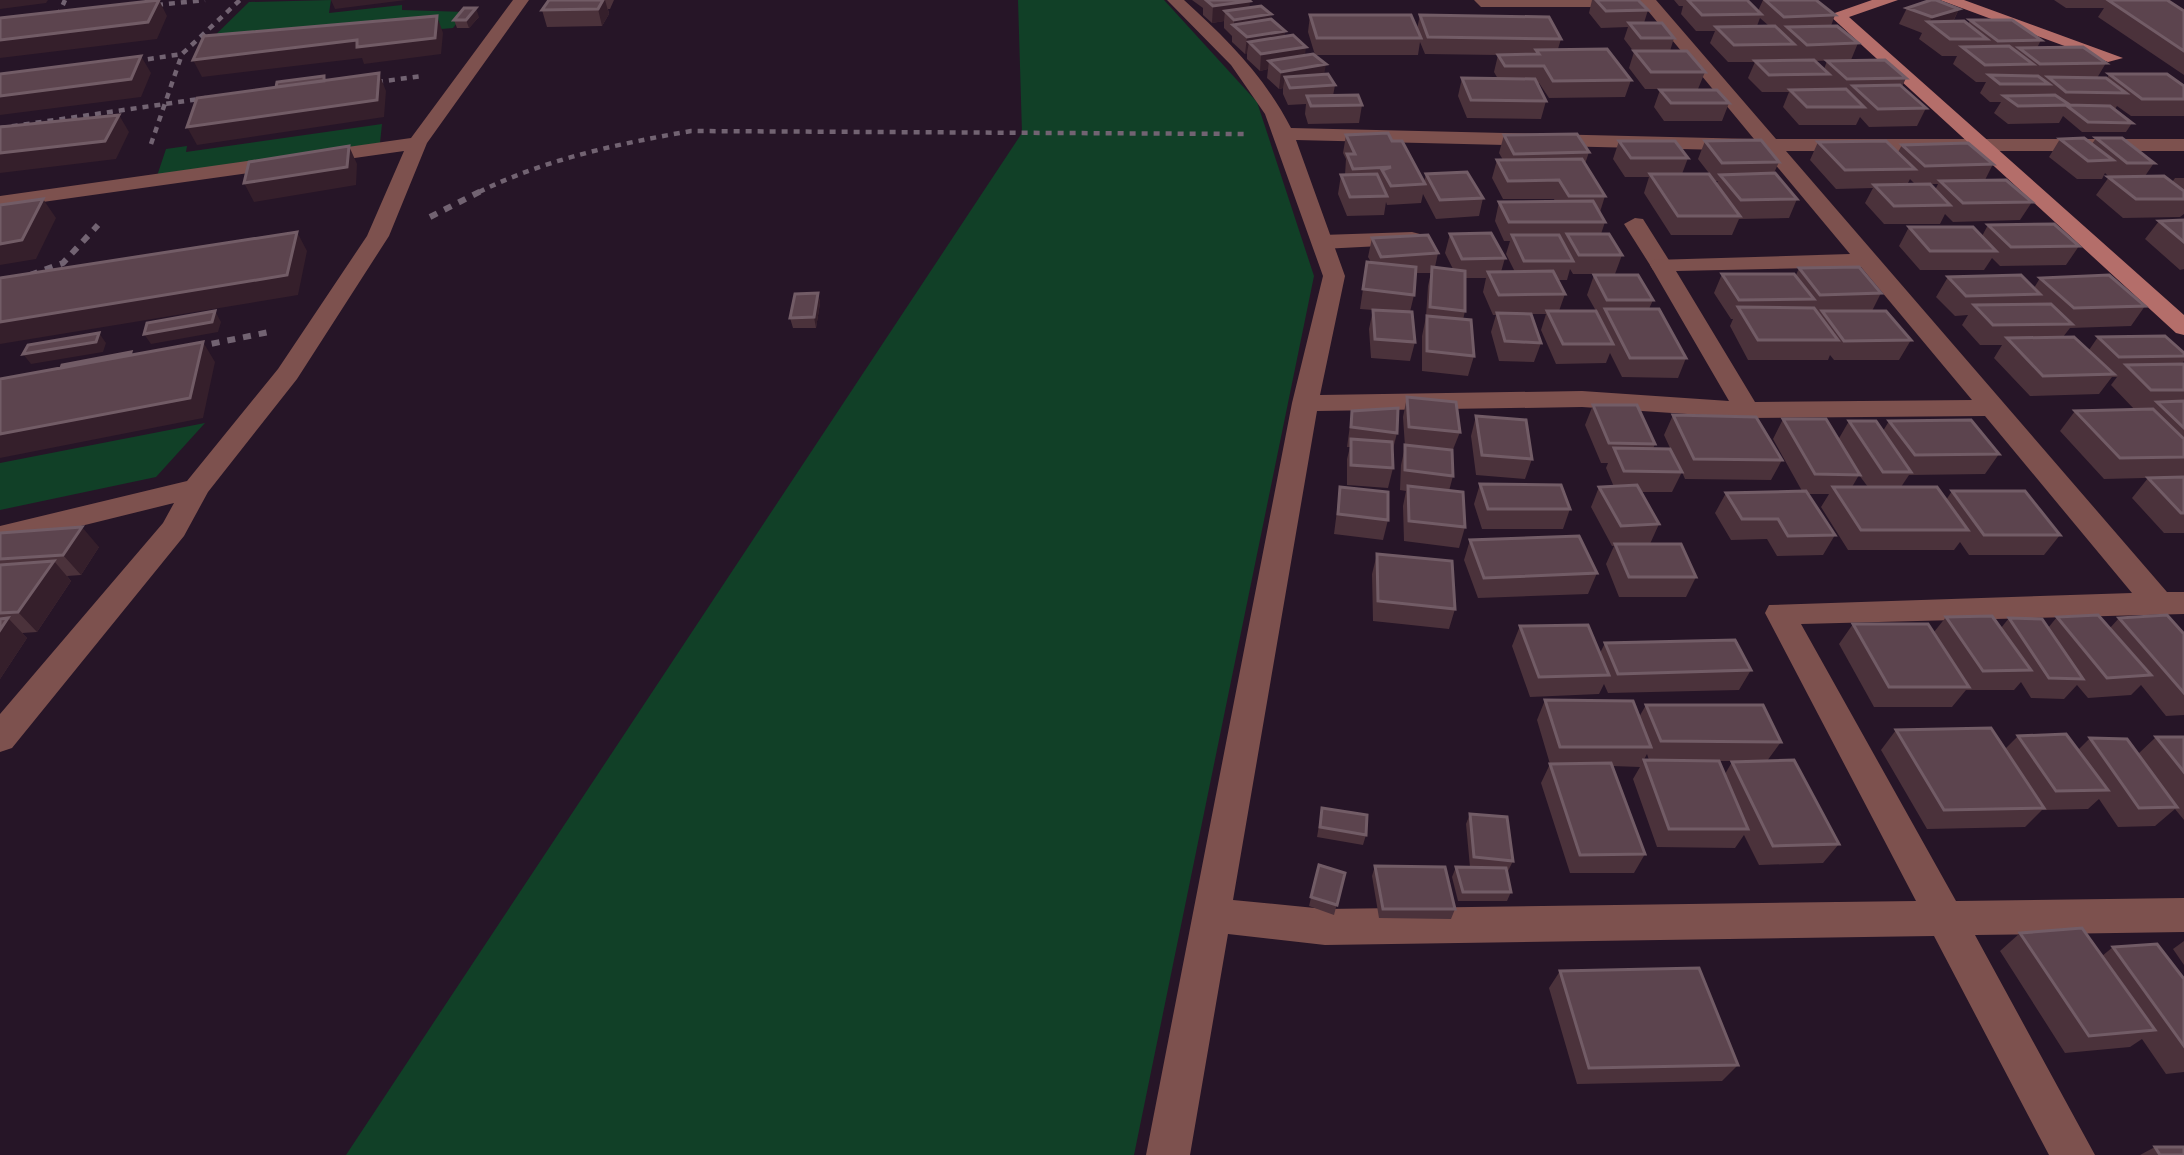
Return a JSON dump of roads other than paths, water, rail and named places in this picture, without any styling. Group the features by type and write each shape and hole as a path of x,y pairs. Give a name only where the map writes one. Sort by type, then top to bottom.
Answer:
{"street":[{"path":"0,738 174,529 196,488 322,322 378,236 417,142 521,0"},
{"path":"1168,1155 1305,403 1334,276 1270,101 1232,53 1175,0"},
{"path":"1890,0 1837,15 2184,328"},
{"path":"1948,0 2114,58"},
{"path":"1481,2 1648,1 1993,408 2172,604"},
{"path":"1284,134 1770,145 2184,145"},
{"path":"0,202 417,142"},
{"path":"1635,224 1747,410"},
{"path":"1322,242 1423,238"},
{"path":"1660,265 1867,260"},
{"path":"1305,403 1582,399 1747,410 1993,408"},
{"path":"0,536 196,488"},
{"path":"2073,1155 1780,613 2172,604"},
{"path":"1213,915 1325,927 2184,915"}]}
